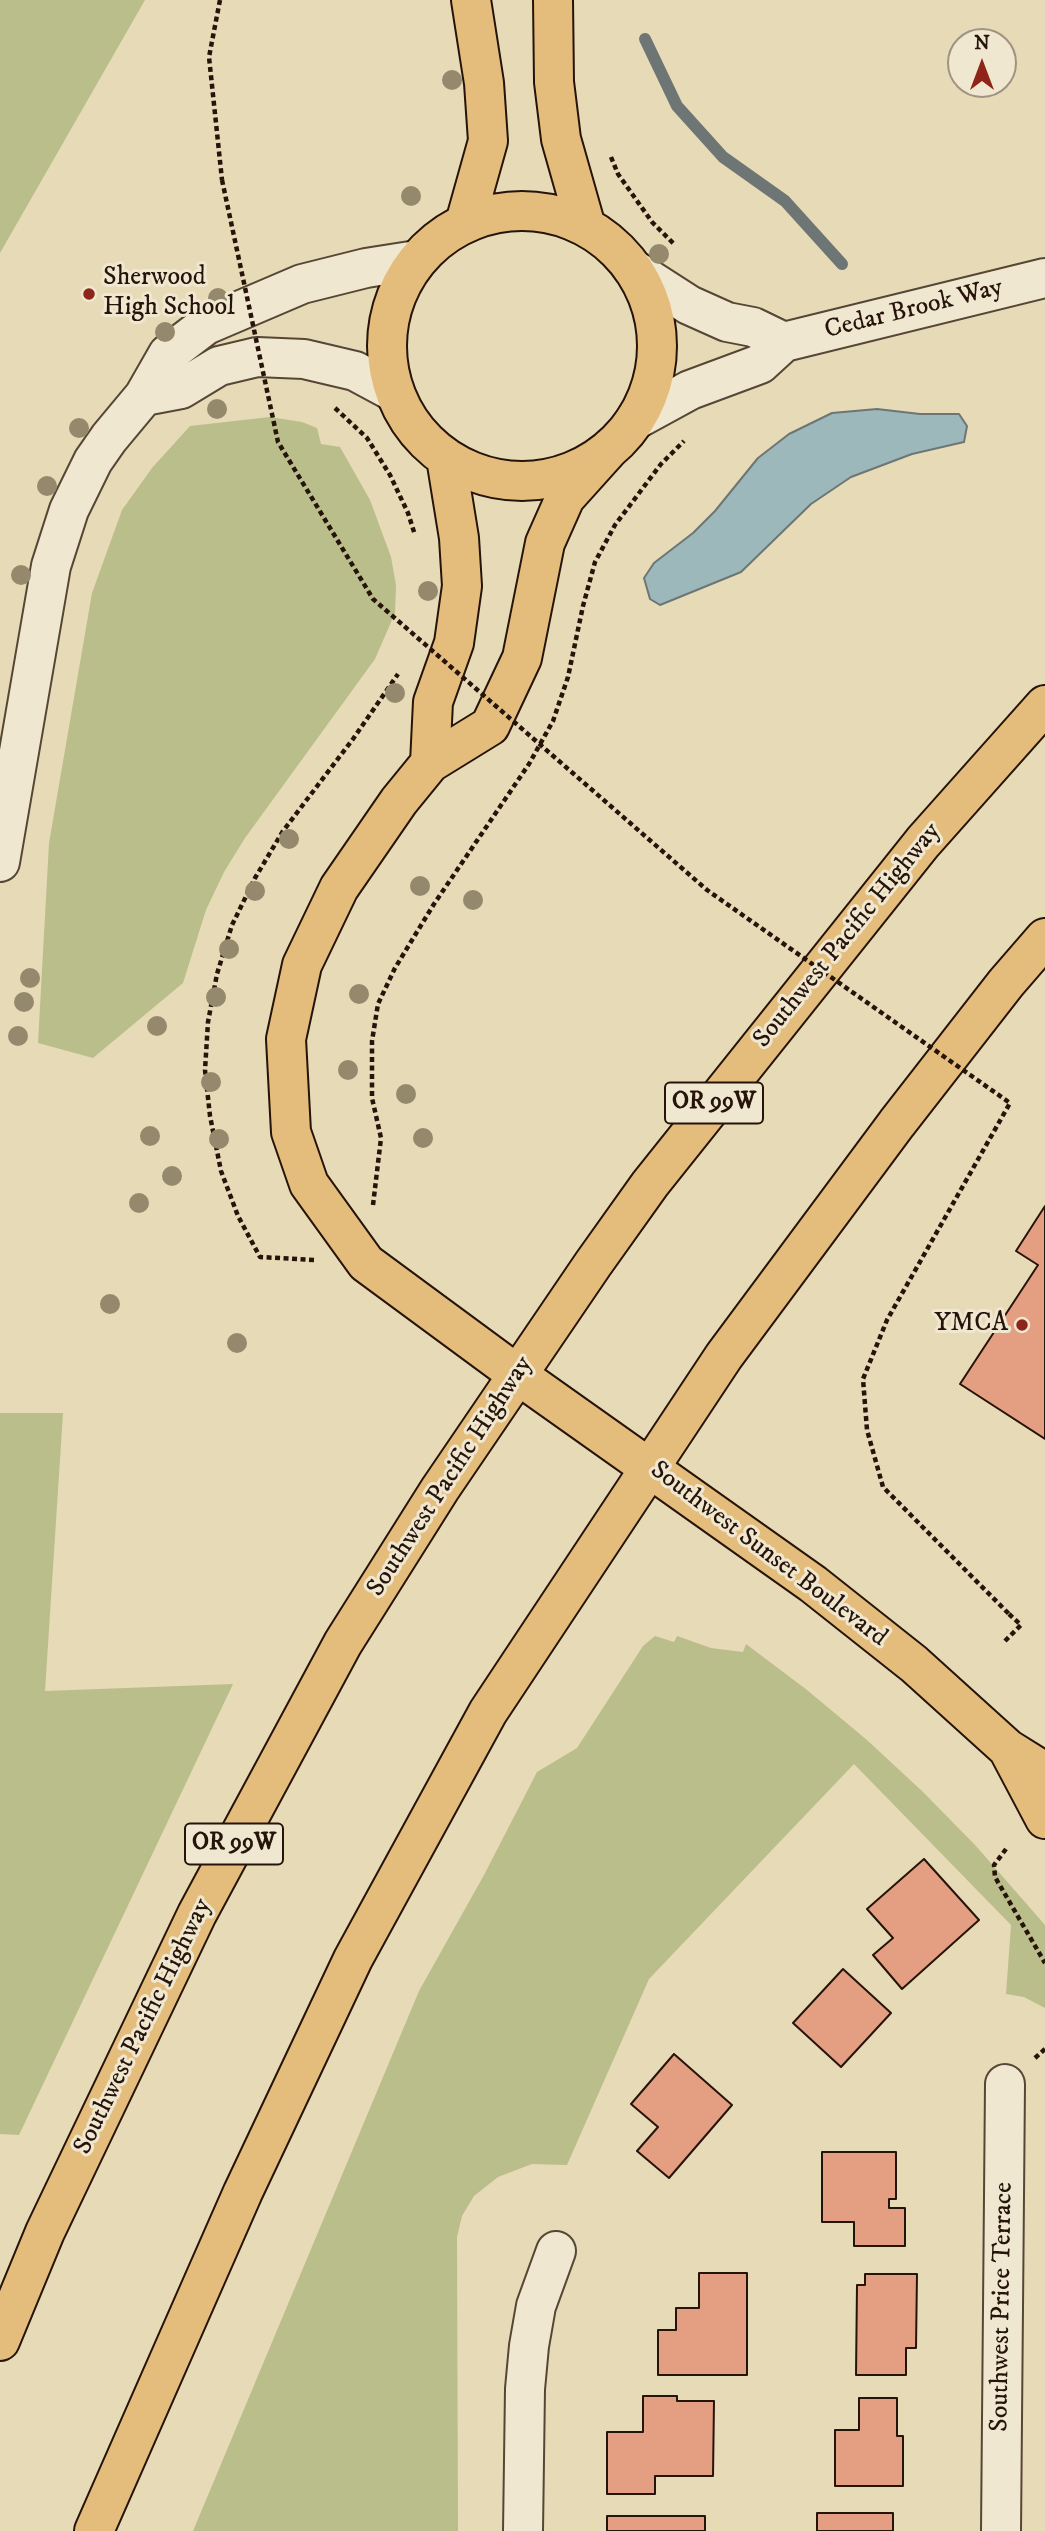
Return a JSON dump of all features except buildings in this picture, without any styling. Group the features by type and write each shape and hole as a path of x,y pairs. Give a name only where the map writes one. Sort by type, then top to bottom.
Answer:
{"main road":[{"path":"465,223 488,141 484,83 471,0"},
{"path":"553,0 554,82 561,139 586,227"},
{"name":"Southwest Sunset Boulevard","path":"610,448 573,471 530,481 486,477 446,458 414,429 394,392 386,346 394,300 417,260 439,238 465,223 505,212 547,213 586,227 612,245 649,292 657,341 652,386 635,420 610,448 565,498 545,543 522,658 490,726 430,763 399,800 339,888 302,965 286,1039 291,1132 309,1184 366,1263 834,1600 914,1664 1008,1749 1045,1772"},
{"path":"430,763 433,702 454,643 462,586 459,538 446,458"},
{"name":"Southwest Pacific Highway","path":"0,2341 45,2232 197,1914 343,1643 440,1489 634,1206 923,842 1045,705"},
{"path":"94,2531 243,2193 353,1959 488,1712 724,1356 889,1133 1006,983 1045,938"},
{"name":"Southwest Sunset Boulevard","path":"1008,1749 1045,1819"}],"street":[{"path":"0,862 46,595 59,537 93,461 125,416 144,396 168,354 206,325 302,284 417,260"},
{"path":"633,269 688,305 727,322 753,327 784,342"},
{"name":"Cedar Brook Way","path":"635,420 690,390 760,364 784,342 1045,278"},
{"path":"144,396 181,389 219,366 257,357 304,359 355,371 394,392"},
{"name":"Southwest Price Terrace","path":"1001,2531 1006,2084"},
{"path":"523,2531 525,2389 529,2346 536,2306 556,2251"}],"path":[{"path":"220,0 209,57 222,180 278,442 373,599 707,890 1010,1103 887,1320 863,1379 867,1430 883,1486 1021,1625 1006,1641"},
{"path":"608,150 618,174 652,222 681,252"},
{"path":"325,403 337,409 367,438 390,475 408,513 419,546"},
{"path":"381,1138 372,1098 372,1041 378,1004 395,968 427,915 529,764 553,721 571,667 595,562 615,525 661,464 688,438"},
{"path":"1006,1849 994,1866 995,1877 1045,1963"}],"green space":[{"path":"0,0 145,0 0,253"},
{"path":"270,417 302,422 317,428 321,444 340,447 370,500 391,557 396,585 395,613 375,659 245,838 224,872 206,910 183,983 93,1058 38,1043 49,843 92,593 122,510 152,468 190,426"},
{"path":"0,1413 63,1413 45,1691 233,1684 19,2135 0,2134"},
{"path":"655,1636 674,1642 677,1636 711,1648 743,1652 746,1644 867,1740 923,1792 976,1846 1045,1925 1045,2008 1024,1997 1006,1994 1011,1925 854,1764 649,1979 567,2165 532,2164 498,2177 474,2196 462,2216 457,2237 458,2531 193,2531 419,1991 484,1875 537,1772 577,1748 643,1646"}],"water":[{"path":"877,409 920,414 959,414 967,426 964,442 912,454 851,477 811,504 741,572 660,605 650,599 644,578 654,563 693,533 715,511 758,458 789,434 832,413"}],"waterway":[{"path":"645,39 677,106 723,157 785,201 842,264"}],"place":[{"name":"Sherwood High School","path":"89,294"},
{"name":"YMCA","path":"1022,1325"}]}
